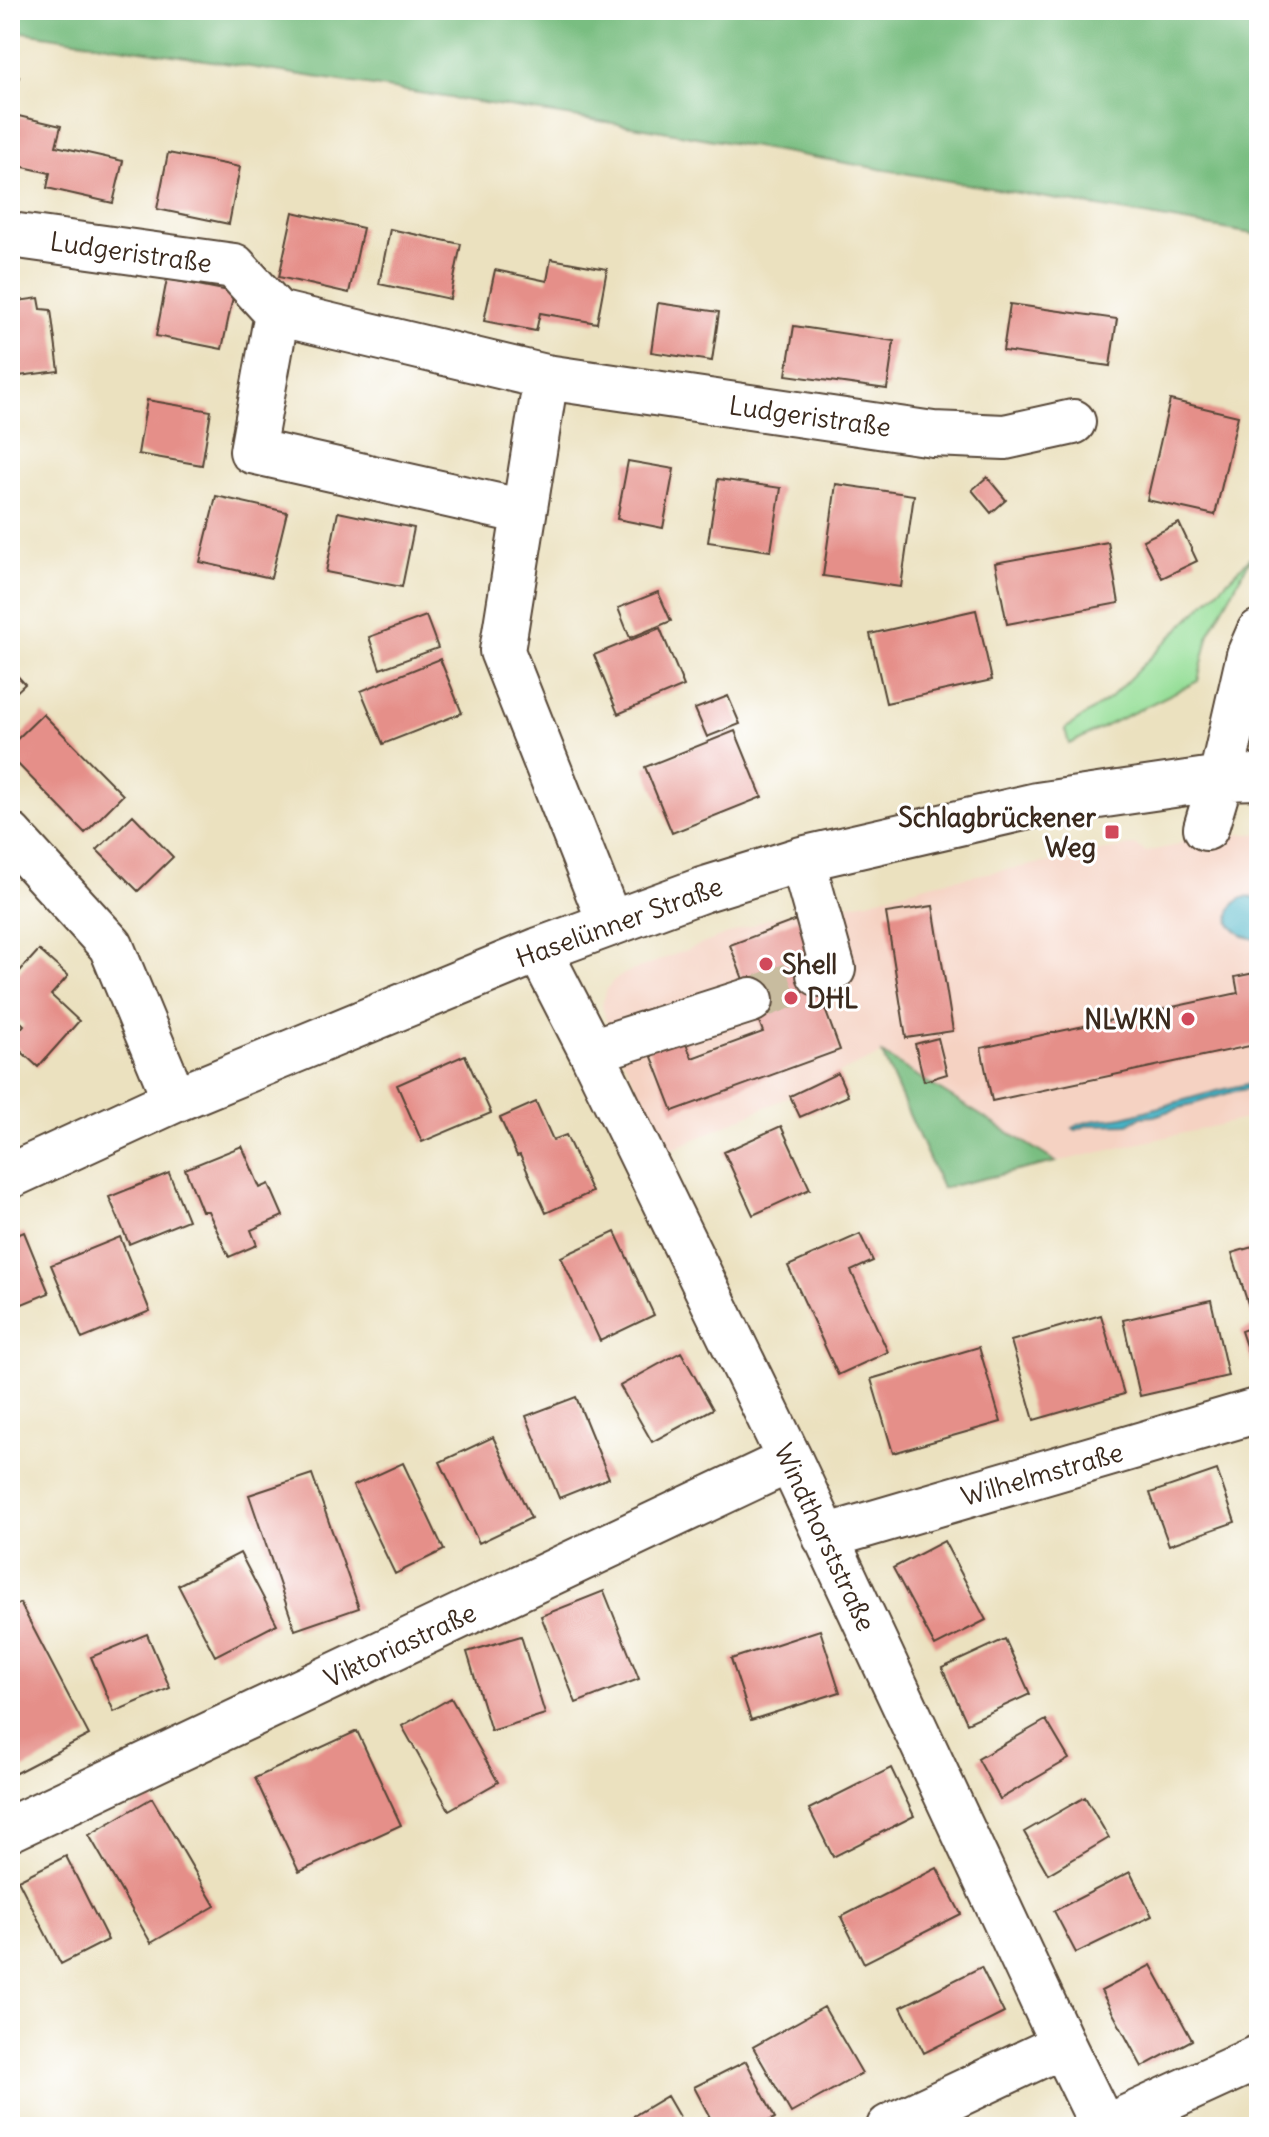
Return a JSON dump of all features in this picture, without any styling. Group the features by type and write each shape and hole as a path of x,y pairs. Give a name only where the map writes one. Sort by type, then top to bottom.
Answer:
{"street":[{"name":"Ludgeristraße","path":"11,235 234,266 277,313 546,377 933,434 1005,437 1073,422"},
{"path":"277,313 252,451 524,512"},
{"path":"546,377 502,651 610,923"},
{"path":"1206,828 1240,777 1249,655 1259,632"},
{"name":"Haselünner Straße","path":"10,1176 175,1100 539,950 702,890 802,859 1037,805 1240,777"},
{"path":"10,835 111,946 175,1100"},
{"path":"802,859 833,969 819,974"},
{"name":"Windthorststraße","path":"539,950 790,1460 1063,2045 1105,2127"},
{"path":"591,1051 751,1000"},
{"name":"Wilhelmstraße","path":"825,1537 1259,1410"},
{"name":"Viktoriastraße","path":"10,1829 790,1460"},
{"path":"889,2127 1063,2045"},
{"path":"1105,2127 1259,2057"}],"shaded area":[{"path":"1259,834 1259,1116 942,1188 882,1054 669,1151 610,1033 602,1006 613,981 626,973 773,917 868,901 938,882 1095,852 1135,845 1146,852 1177,845 1184,840"}],"green space":[{"path":"10,10 1259,10 1259,235 645,128 10,30"},
{"path":"1252,556 1209,633 1198,681 1069,744 1065,729 1110,698"},
{"path":"882,1054 1056,1162 942,1188"}],"water":[{"path":"1246,897 1259,898 1259,940 1243,936 1230,924 1232,907"},
{"path":"1259,1082 1259,1087 1235,1091 1154,1116 1140,1117 1128,1124 1073,1128 1086,1122 1127,1116"}],"building":[{"path":"10,74 19,77 11,112 10,112"},
{"path":"10,114 61,126 56,146 123,161 113,203 47,188 50,173 10,164"},
{"path":"168,153 240,167 229,224 157,209"},
{"path":"293,212 363,228 349,293 279,277"},
{"path":"390,229 461,244 450,299 379,284"},
{"path":"551,259 607,269 597,323 540,313 536,331 484,321 495,270 547,281"},
{"path":"167,279 234,292 222,349 156,336"},
{"path":"39,298 41,309 51,310 59,371 10,377 10,302"},
{"path":"658,303 719,312 712,361 651,352"},
{"path":"1010,304 1117,319 1110,366 1003,351"},
{"path":"794,326 894,341 887,389 786,375"},
{"path":"147,400 211,411 202,465 138,454"},
{"path":"1170,400 1238,416 1215,515 1147,500"},
{"path":"628,461 674,469 663,528 617,519"},
{"path":"987,477 1006,500 991,513 972,490"},
{"path":"718,479 781,488 771,551 708,542"},
{"path":"836,484 914,495 901,587 823,576"},
{"path":"216,496 287,512 271,578 200,562"},
{"path":"338,512 414,528 402,587 326,572"},
{"path":"1179,523 1197,561 1162,578 1143,540"},
{"path":"1108,542 1119,603 1007,624 995,563"},
{"path":"658,592 671,621 630,638 618,608"},
{"path":"976,610 992,680 886,703 870,634"},
{"path":"426,616 438,648 380,669 369,637"},
{"path":"660,628 684,686 618,714 594,655"},
{"path":"440,659 462,713 383,744 361,691"},
{"path":"10,668 25,684 10,698"},
{"path":"728,696 740,724 707,737 695,709"},
{"path":"43,714 123,795 85,833 10,756 10,746"},
{"path":"735,731 762,797 672,833 645,767"},
{"path":"133,815 173,857 138,891 97,850"},
{"path":"933,906 953,1031 906,1038 886,913"},
{"path":"799,919 832,1006 825,1009 840,1050 673,1111 649,1049 683,1037 692,1058 763,1032 730,945"},
{"path":"39,950 68,976 51,995 79,1021 38,1067 10,1041 24,1025 10,1012 10,982"},
{"name":"NLWKN","path":"1259,972 1259,1044 992,1101 981,1048 1238,993 1235,977"},
{"path":"938,1038 947,1074 924,1081 915,1044"},
{"path":"465,1055 491,1113 422,1142 397,1085"},
{"path":"838,1073 848,1096 800,1117 790,1096"},
{"path":"536,1102 553,1140 566,1135 592,1192 546,1213 500,1118"},
{"path":"781,1126 810,1189 753,1215 724,1152"},
{"path":"242,1146 260,1188 269,1184 283,1216 251,1230 257,1245 229,1257 208,1211 202,1211 185,1169"},
{"path":"169,1173 188,1220 129,1244 109,1197"},
{"path":"24,1232 49,1293 10,1309 10,1238"},
{"path":"615,1232 654,1315 600,1341 561,1257"},
{"path":"860,1234 873,1261 851,1271 888,1352 838,1375 788,1266"},
{"path":"120,1237 150,1311 82,1339 51,1265"},
{"path":"1259,1245 1259,1362 1252,1364 1241,1331 1255,1326 1232,1253"},
{"path":"1211,1300 1228,1376 1140,1396 1123,1320"},
{"path":"1101,1315 1124,1394 1034,1420 1011,1341"},
{"path":"979,1347 1001,1422 893,1453 871,1379"},
{"path":"681,1352 713,1409 652,1442 620,1386"},
{"path":"576,1397 609,1478 559,1498 526,1416"},
{"path":"493,1437 531,1518 479,1543 440,1462"},
{"path":"403,1463 444,1550 395,1574 353,1486"},
{"path":"1217,1470 1235,1522 1169,1545 1150,1493"},
{"path":"312,1474 359,1608 295,1630 249,1495"},
{"path":"944,1541 986,1620 935,1646 893,1568"},
{"path":"240,1553 277,1624 215,1656 178,1585"},
{"path":"604,1591 639,1679 576,1703 541,1616"},
{"path":"20,1603 89,1735 10,1776 10,1608"},
{"path":"820,1630 840,1692 751,1720 731,1659"},
{"path":"147,1634 170,1688 114,1712 91,1657"},
{"path":"521,1636 545,1714 491,1731 467,1652"},
{"path":"1005,1639 1030,1694 967,1723 942,1668"},
{"path":"451,1698 498,1782 449,1810 402,1726"},
{"path":"1046,1720 1069,1759 1000,1799 978,1759"},
{"path":"357,1731 401,1825 299,1872 255,1778"},
{"path":"891,1768 914,1816 833,1857 809,1809"},
{"path":"1085,1797 1109,1838 1048,1874 1024,1832"},
{"path":"152,1798 215,1906 151,1943 89,1835"},
{"path":"66,1856 108,1940 61,1964 18,1880"},
{"path":"937,1868 961,1914 864,1963 841,1917"},
{"path":"1130,1872 1152,1916 1076,1953 1054,1911"},
{"path":"1151,1965 1192,2040 1142,2067 1101,1991"},
{"path":"981,1967 1004,2013 924,2053 901,2007"},
{"path":"824,2007 862,2073 791,2113 753,2047"},
{"path":"746,2061 775,2118 756,2127 715,2127 694,2087"},
{"path":"667,2096 685,2127 624,2127 622,2123"}],"tunnel":[{"path":"751,1000 819,974"}],"place":[{"name":"Schlagbrückener Weg","path":"1112,832"},
{"name":"Shell","path":"766,964"},
{"name":"DHL","path":"791,998"},
{"name":"NLWKN","path":"1188,1019"}]}
